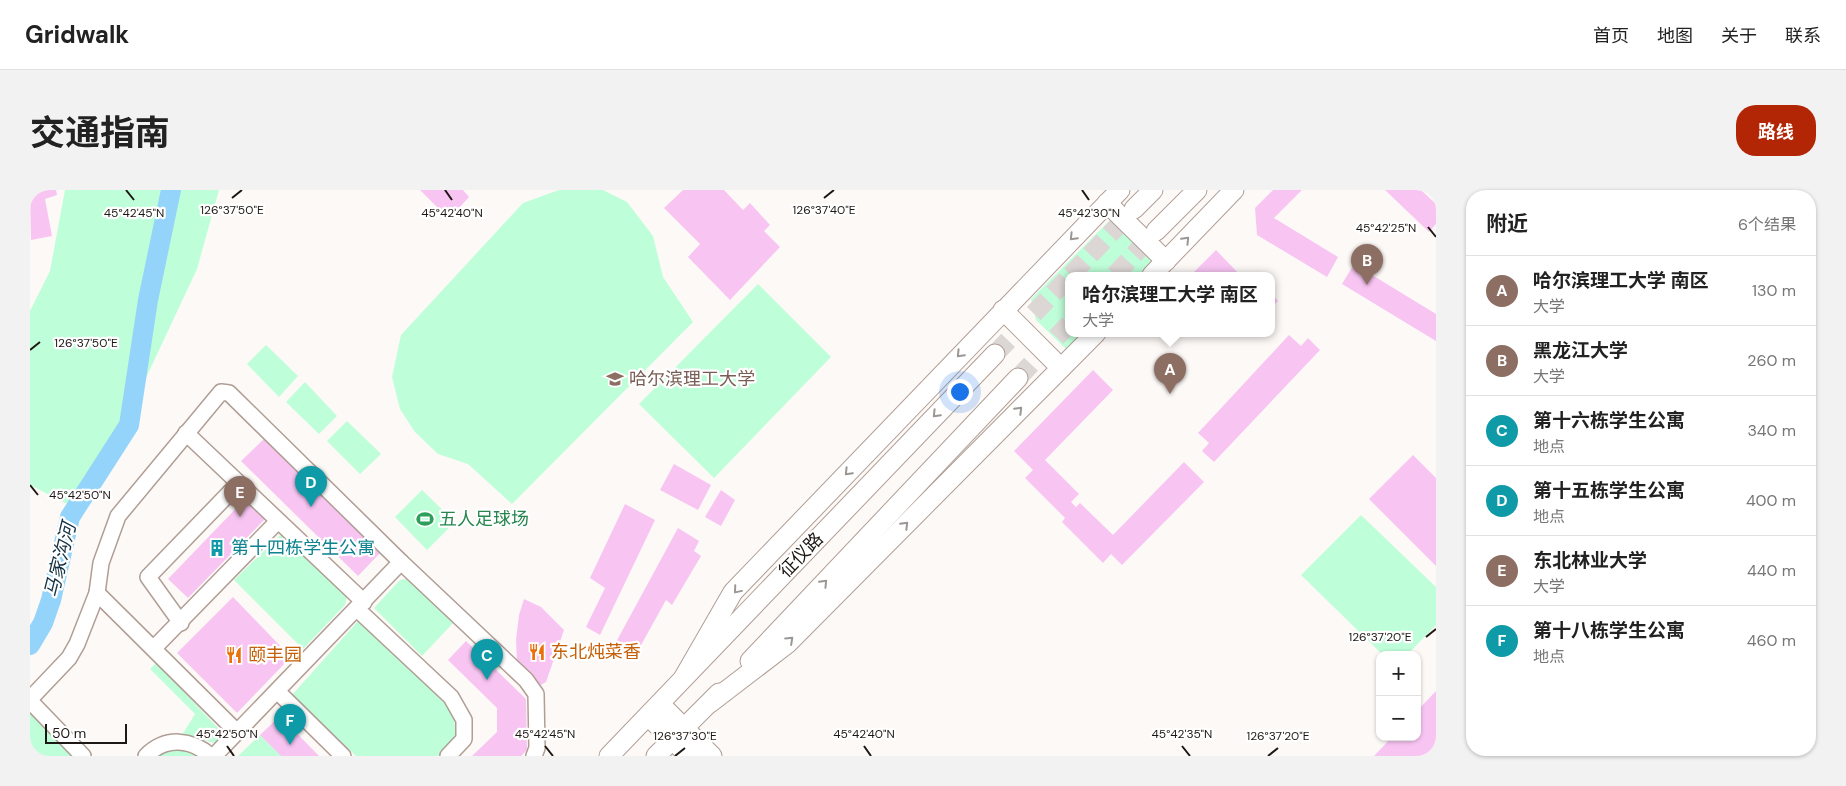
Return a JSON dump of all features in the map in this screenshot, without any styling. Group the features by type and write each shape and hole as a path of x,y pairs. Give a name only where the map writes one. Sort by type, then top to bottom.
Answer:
{"main road":[{"path":"1134,209 1153,190"},
{"path":"1156,231 1197,190"},
{"path":"1155,272 1234,190"},
{"path":"684,677 733,592 1002,310 1113,197 1166,261"},
{"path":"1002,310 1060,368"},
{"path":"710,703 787,644 1092,337"},
{"name":"征仪路","path":"609,756 994,354"},
{"path":"656,756 710,703 1018,378"},
{"path":"654,710 678,734 712,756"},
{"path":"678,734 689,756"}],"street":[{"path":"83,756 30,700 69,658 97,592 101,563 118,516 221,392 229,393 401,562 526,680 536,694 537,748 534,756"},
{"path":"186,433 451,697 464,720 464,739 448,756"},
{"path":"181,623 148,577 238,484"},
{"path":"154,648 181,623 277,522"},
{"path":"146,756 159,746 173,742 194,745 212,756 278,692 401,562"},
{"path":"97,592 237,732"},
{"path":"278,692 343,756"}],"green space":[{"path":"65,190 219,190 197,269 83,512 30,485 30,311 50,271"},
{"path":"559,190 603,190 627,202 653,236 663,277 693,322 512,504 468,464 438,454 415,432 400,409 392,377 401,335 523,203"},
{"path":"1113,217 1156,262 1146,272 1065,272 1065,337 1082,337 1068,351 1036,320 1031,299"},
{"path":"758,284 831,357 714,478 639,404"},
{"path":"266,345 298,376 279,397 247,364"},
{"path":"305,382 337,416 319,434 286,402"},
{"path":"347,421 381,454 360,474 327,441"},
{"name":"五人足球场","path":"422,490 455,522 427,550 395,517"},
{"path":"1361,515 1436,587 1436,625 1411,651 1379,651 1301,575"},
{"path":"282,533 347,597 345,605 303,649 234,580"},
{"path":"400,580 409,580 453,623 422,656 374,608"},
{"path":"359,620 452,709 457,737 438,756 356,756 292,695"},
{"path":"156,663 222,732 223,735 215,743 182,735 195,714 150,669"},
{"path":"30,711 81,756 30,756"},
{"path":"260,735 281,756 238,756"},
{"path":"171,750 182,750 197,756 158,756"}],"building":[{"path":"30,190 56,190 57,195 45,199 52,236 31,240"},
{"path":"420,190 463,190 469,197 449,219"},
{"path":"683,190 724,190 743,210 750,203 770,225 764,231 780,247 730,300 688,257 700,244 664,208"},
{"path":"1273,190 1302,190 1274,218 1338,257 1327,277 1257,235 1255,208"},
{"path":"1385,190 1421,190 1436,204 1436,224 1429,232"},
{"path":"1216,250 1237,272 1194,272"},
{"path":"1354,264 1436,314 1436,341 1342,284"},
{"path":"1289,335 1301,346 1308,338 1320,350 1214,462 1202,451 1209,443 1198,433"},
{"path":"1093,370 1113,390 1045,460 1079,494 1071,502 1076,507 1080,503 1113,535 1184,462 1204,482 1122,565 1111,554 1103,563 1062,522 1065,518 1025,478 1033,470 1014,451"},
{"path":"265,438 380,553 358,576 241,461"},
{"path":"1413,455 1436,478 1436,566 1369,499"},
{"path":"674,464 711,485 698,510 660,490"},
{"path":"721,490 735,500 721,526 705,517"},
{"name":"第十四栋学生公寓","path":"245,499 266,518 188,598 168,579"},
{"path":"625,504 655,520 600,635 586,627 605,588 590,578"},
{"path":"678,528 699,541 694,551 701,556 672,605 666,600 635,656 615,644"},
{"name":"颐丰园","path":"233,597 291,657 237,713 177,653"},
{"name":"东北炖菜香","path":"524,599 541,607 564,630 546,682 539,686 534,677 517,663 516,640 519,615"},
{"path":"466,641 526,699 527,750 521,756 472,756 497,732 497,708 448,660"},
{"path":"1436,691 1436,750 1430,756 1374,756 1388,741 1421,741 1421,707"},
{"path":"280,716 319,756 281,756 260,735"}],"waterway":[{"name":"马家沟河","path":"30,645 43,623 51,600 70,517 129,425 148,300 171,190"}],"tunnel":[{"path":"1074,272 1134,209"},
{"path":"1118,272 1156,231"},
{"path":"995,354 1065,281"},
{"path":"1018,378 1065,328"}],"place":[{"name":"黑龙江大学","path":"1367,285"},
{"name":"哈尔滨理工大学","path":"615,379"},
{"name":"哈尔滨理工大学 南区","path":"1170,394"},
{"name":"第十五栋学生公寓","path":"311,507"},
{"name":"东北林业大学","path":"240,517"},
{"name":"五人足球场","path":"425,519"},
{"name":"第十四栋学生公寓","path":"217,548"},
{"name":"东北炖菜香","path":"537,652"},
{"name":"颐丰园","path":"234,655"},
{"name":"第十六栋学生公寓","path":"487,680"},
{"name":"第十八栋学生公寓","path":"290,745"}]}
